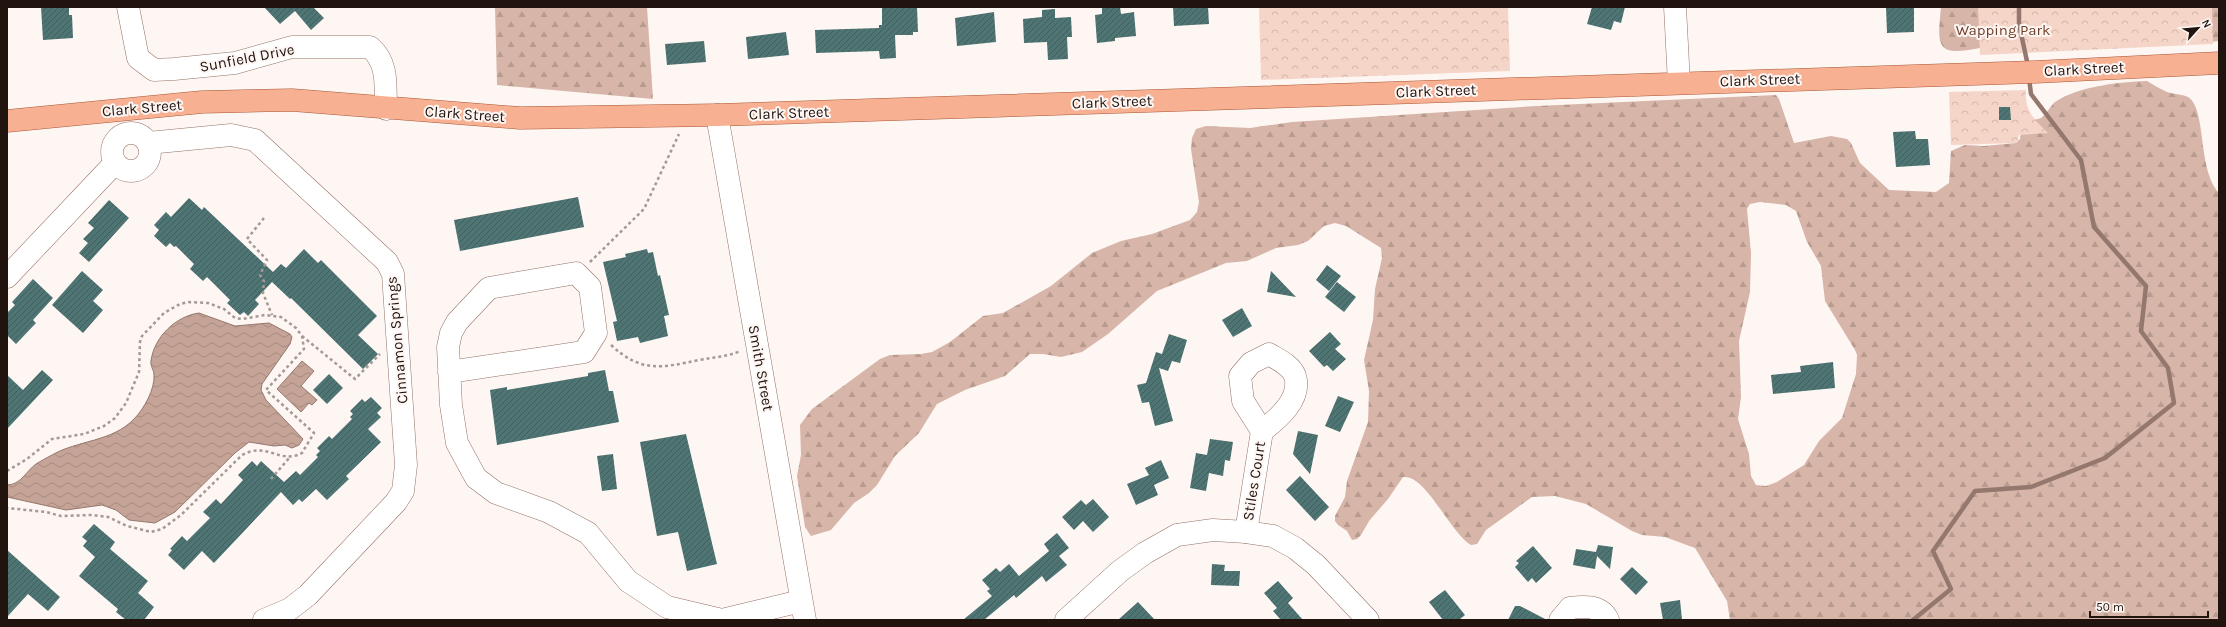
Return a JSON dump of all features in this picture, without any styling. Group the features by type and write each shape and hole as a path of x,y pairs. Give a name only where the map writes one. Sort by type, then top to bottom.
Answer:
{"main road":[{"name":"Clark Street","path":"7,121 223,101 292,100 386,109 520,118 717,115 2028,72 2219,63"}],"street":[{"name":"Sunfield Drive","path":"128,7 129,21 138,58 154,70 201,68 235,63 292,47 370,47 377,53 384,65 386,109"},
{"path":"1675,7 1679,83"},
{"path":"7,277 115,163 124,170 136,171 141,169 149,160 150,154 141,138 132,109"},
{"name":"Smith Street","path":"717,115 803,611"},
{"name":"Cinnamon Springs","path":"115,163 112,153 115,142 123,134 141,138 231,135 248,137 260,142 387,262 393,274 399,335 406,465 403,491 396,502 308,595 290,609 264,620"},
{"path":"449,372 584,352 596,333 590,287 576,274 489,288 457,322 451,333 448,347 449,372 451,405 457,443 476,478 496,493 549,512 588,532 628,581 667,607 722,620 803,611"},
{"name":"Stiles Court","path":"1246,532 1262,431"},
{"path":"1077,617 1120,571 1145,553 1177,535 1213,530 1246,532 1273,536 1295,548 1316,565 1368,620"},
{"path":"1560,620 1570,608 1588,605 1605,615 1608,620"}],"path":[{"path":"576,274 644,209 679,133"},
{"path":"264,218 247,239 267,260 260,275 264,281 263,293 272,315"},
{"path":"7,471 28,459 52,439 84,434 104,426 115,418 126,403 139,372 140,342 142,336 157,319 173,307 188,302 198,302 216,306 235,318 242,319 272,315 289,322 302,336 355,379 399,335"},
{"path":"596,333 623,356 646,366 662,368 723,358 741,351"},
{"path":"271,478 290,457 302,453 312,438 314,432 266,390 304,349 302,336"},
{"path":"7,508 46,512 61,516 92,514 151,532 162,529 181,515 242,454 260,449 290,457"}],"green space":[{"path":"495,7 647,7 653,99 497,85"},
{"path":"1259,7 1508,7 1510,71 1261,80"},
{"name":"Wapping Park","path":"1941,7 2219,7 2219,41 2202,43 1980,48 1955,51 1947,50 1942,46 1940,40 1939,32"},
{"name":"Wapping Park","path":"1978,7 2212,7 2213,44 1980,55"},
{"path":"2147,81 2167,92 2188,97 2194,104 2198,114 2208,170 2212,182 2219,193 2219,620 1730,620 1727,601 1695,548 1665,537 1642,535 1632,531 1586,504 1555,496 1532,497 1486,530 1477,544 1471,545 1463,539 1429,494 1420,485 1412,479 1403,477 1388,499 1369,521 1361,535 1357,539 1352,540 1347,531 1335,521 1335,516 1345,497 1347,481 1368,422 1369,391 1364,360 1373,320 1375,289 1382,258 1381,248 1346,226 1335,223 1324,226 1308,241 1298,245 1276,248 1247,261 1226,263 1157,291 1108,334 1082,352 1061,357 1043,354 1030,354 1005,376 965,390 937,404 919,433 895,456 877,485 869,493 854,503 831,530 811,536 805,527 797,476 801,455 800,425 812,409 880,359 890,355 921,354 932,352 950,342 983,316 1003,313 1051,286 1092,253 1121,241 1152,234 1190,220 1197,212 1199,202 1191,149 1192,138 1196,129 1206,126 1250,128 1292,122 1537,106 1776,95 1779,99 1794,143 1831,136 1847,139 1851,143 1860,163 1889,190 1936,192 1949,183 1951,151 1965,145 1984,146 2016,143 2020,139 2023,123 2041,118 2055,102 2076,92 2100,86","holes":["1760,202 1786,205 1796,211 1807,242 1821,266 1825,301 1855,350 1857,355 1856,374 1842,418 1819,441 1804,465 1777,482 1766,486 1756,485 1751,476 1749,454 1738,419 1741,397 1739,341 1750,292 1751,253 1747,209 1750,204"]},
{"path":"2026,90 2028,109 2034,119 2048,133 2019,135 2017,143 1951,145 1949,92"}],"water":[{"path":"199,313 235,326 269,323 290,334 292,337 290,344 262,384 261,390 266,400 303,439 299,445 292,448 285,445 274,446 249,442 235,453 175,512 155,523 129,520 116,510 102,505 66,510 7,497 7,485 16,483 36,464 62,450 105,437 116,432 125,427 134,419 145,404 153,386 154,375 151,361 153,352 161,336 174,323 182,318"},
{"path":"302,361 314,371 301,386 317,400 312,405 309,403 301,412 277,389"}],"building":[{"path":"41,7 69,7 69,15 72,15 73,38 43,40"},
{"path":"264,7 313,7 324,18 311,30 295,11 280,24"},
{"path":"917,7 918,32 913,32 913,35 895,35 896,58 880,59 879,51 816,53 815,30 879,28 879,25 882,25 882,8"},
{"path":"1102,7 1120,7 1121,14 1134,12 1136,36 1115,38 1115,41 1097,43 1095,15 1102,14"},
{"path":"1173,7 1208,7 1209,24 1174,26"},
{"path":"1592,7 1625,7 1621,23 1614,21 1611,30 1587,24"},
{"path":"1886,7 1914,7 1914,32 1887,33"},
{"path":"1055,9 1055,18 1071,17 1072,37 1067,37 1068,59 1048,60 1047,42 1024,43 1023,19 1042,17 1042,10"},
{"path":"994,12 996,42 957,46 955,18"},
{"path":"786,32 789,55 748,59 746,37"},
{"path":"704,41 706,62 667,65 665,44"},
{"path":"1999,107 2010,107 2011,120 1999,120"},
{"path":"1915,131 1916,139 1928,139 1930,165 1896,167 1893,132"},
{"path":"578,197 584,227 460,251 454,220"},
{"path":"189,198 202,210 204,207 273,272 281,264 286,268 304,249 318,263 321,260 377,316 358,335 378,354 363,369 291,298 290,299 272,282 255,300 259,304 248,316 244,312 240,315 227,303 230,300 207,277 203,281 190,269 194,264 176,246 174,247 170,243 166,247 154,236 159,230 154,225 166,212 171,217"},
{"path":"109,200 129,218 89,262 79,253 88,243 83,239 94,228 88,223"},
{"path":"647,249 648,253 653,252 658,276 660,275 669,315 664,316 668,336 640,343 638,337 617,341 613,322 617,321 603,262 626,257 625,254"},
{"path":"1327,265 1341,276 1329,291 1316,280"},
{"path":"82,271 103,290 93,301 103,310 83,333 52,305"},
{"path":"1271,271 1296,297 1267,292"},
{"path":"33,279 53,298 33,320 36,323 16,344 7,335 7,313 15,305 12,302"},
{"path":"1337,282 1356,297 1344,312 1325,297"},
{"path":"1242,308 1252,326 1233,337 1222,320"},
{"path":"1330,332 1341,344 1335,349 1346,359 1333,371 1327,365 1324,367 1309,351"},
{"path":"1169,334 1187,340 1180,363 1172,361 1168,371 1159,368 1173,421 1155,426 1149,402 1142,403 1137,385 1146,383 1156,352 1162,354"},
{"path":"1833,362 1835,388 1773,394 1771,375 1801,372 1800,366"},
{"path":"42,370 53,380 7,429 7,375 23,390"},
{"path":"605,370 609,391 613,391 619,422 497,445 490,390 507,387 507,390 588,376 588,373"},
{"path":"329,374 343,388 327,404 313,390"},
{"path":"1338,396 1354,402 1340,432 1325,426"},
{"path":"371,397 382,408 377,413 381,417 368,429 381,442 346,476 349,479 327,500 316,489 302,502 299,499 293,505 281,492 214,563 202,551 184,570 168,555 172,550 170,549 182,536 187,541 210,518 203,512 216,499 221,504 243,480 238,475 252,461 257,466 261,461 284,482 296,471 300,475 318,457 316,455 320,451 317,448 329,436 332,439 352,419 350,417 353,414 350,411 362,399 365,402"},
{"path":"1298,431 1318,435 1310,474 1293,454"},
{"path":"686,434 717,564 687,571 678,532 657,536 640,442"},
{"path":"1210,439 1233,442 1230,461 1225,460 1223,476 1209,473 1206,491 1190,488 1196,453 1207,455"},
{"path":"613,454 617,489 602,491 597,456"},
{"path":"1161,460 1169,478 1154,485 1158,495 1136,505 1127,484 1149,475 1145,468"},
{"path":"1300,476 1329,507 1315,521 1286,490"},
{"path":"1093,499 1109,517 1093,532 1083,521 1074,530 1062,517 1081,500 1086,505"},
{"path":"94,524 115,542 110,549 148,581 138,593 154,607 144,620 126,620 116,612 118,609 79,576 95,557 83,546 87,541 82,537"},
{"path":"1057,533 1069,548 1059,556 1067,565 1046,582 1042,576 1016,598 1014,595 984,620 963,620 992,596 987,591 990,589 982,580 996,568 1000,572 1009,564 1019,576 1049,551 1044,544"},
{"path":"1598,545 1613,547 1610,569 1597,556 1595,569 1573,565 1576,549 1596,552"},
{"path":"1533,546 1552,568 1536,583 1532,578 1528,582 1515,567 1519,563 1516,561"},
{"path":"7,550 60,597 48,611 28,594 7,617"},
{"path":"1212,564 1225,565 1224,571 1240,571 1239,586 1211,585"},
{"path":"1632,567 1648,582 1636,595 1620,579"},
{"path":"1278,581 1293,598 1288,603 1303,620 1281,620 1273,611 1277,608 1264,593"},
{"path":"1445,590 1465,615 1459,620 1443,620 1429,602"},
{"path":"1680,600 1682,620 1663,620 1660,603"},
{"path":"1138,602 1155,620 1118,620"},
{"path":"1515,606 1520,606 1547,620 1508,620"}],"waterway":[{"path":"2019,7 2019,24 2028,66"},
{"path":"1913,620 1951,589 1933,551 1975,491 2031,487 2105,458 2174,403 2168,368 2141,331 2146,286 2094,227 2081,160 2031,94 2029,78"}]}
